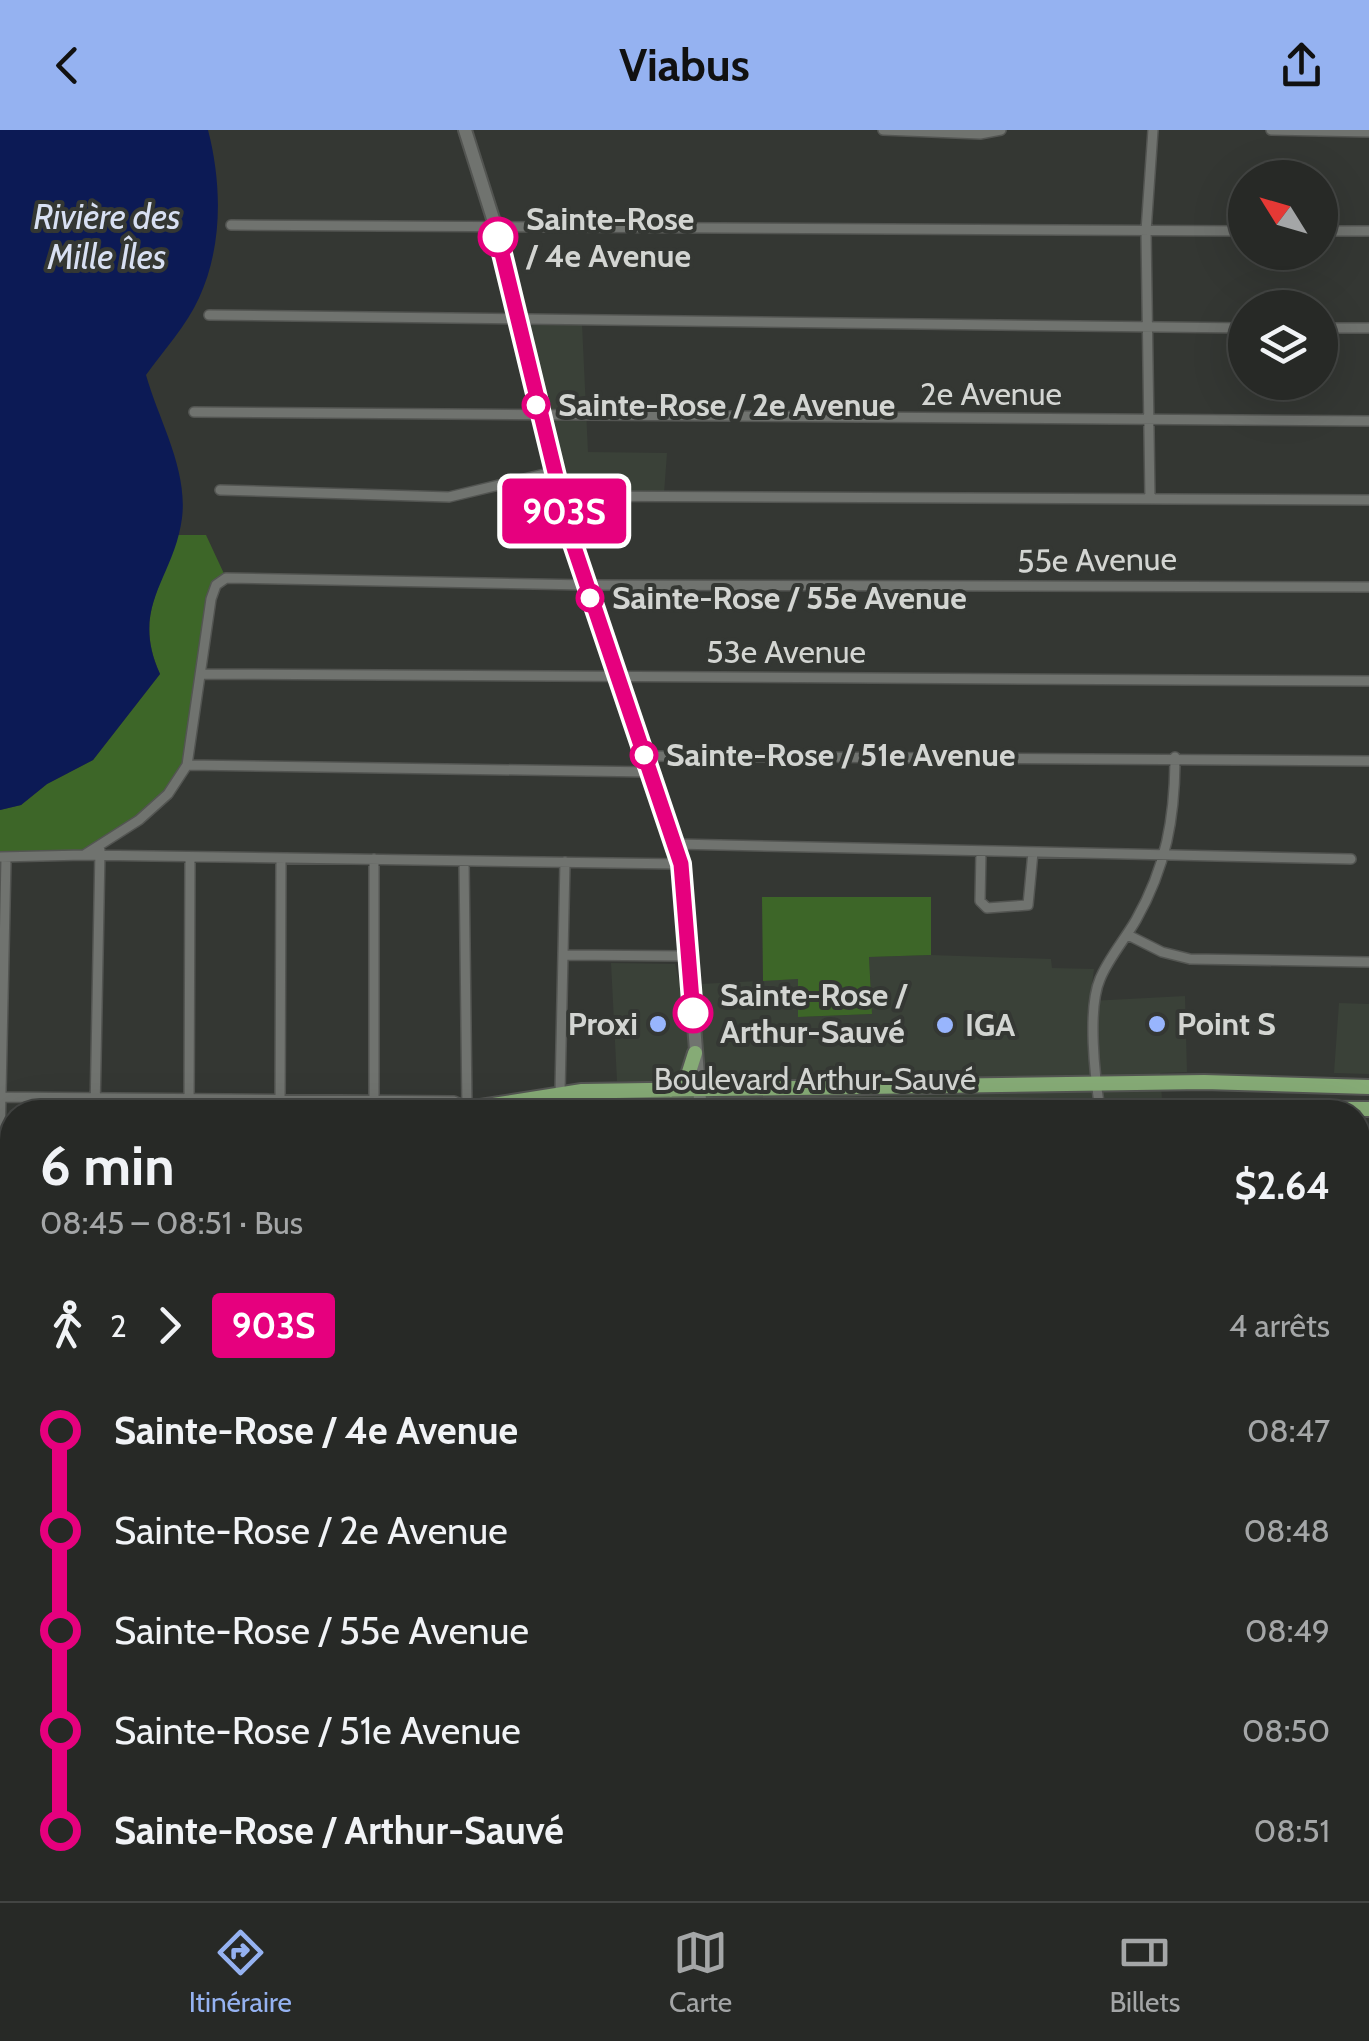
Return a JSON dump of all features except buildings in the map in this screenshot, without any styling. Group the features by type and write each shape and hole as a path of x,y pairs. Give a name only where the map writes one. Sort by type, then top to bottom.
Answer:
{"main road":[{"path":"672,1090 688,1076 696,1053"},
{"name":"Boulevard Arthur-Sauvé","path":"759,1100 1096,1083 1369,1086"},
{"name":"Boulevard Arthur-Sauvé","path":"585,1100 672,1090 693,1100"}],"street":[{"path":"465,130 496,225 552,472 586,586 681,864 699,1100"},
{"path":"883,130 980,134 1002,130"},
{"path":"1150,499 1146,231 1153,130"},
{"path":"1271,130 1369,132"},
{"path":"231,225 1228,231"},
{"path":"1338,231 1369,232"},
{"path":"209,315 1228,328"},
{"path":"1338,328 1369,328"},
{"name":"2e Avenue","path":"194,412 539,418 1369,421"},
{"path":"220,490 449,497 552,472"},
{"path":"560,496 1369,500"},
{"name":"55e Avenue","path":"203,674 211,598 216,585 226,578 586,586 1369,587"},
{"path":"0,1140 3,857 84,855 100,850 152,811 187,765 203,674"},
{"name":"53e Avenue","path":"203,674 1369,681"},
{"path":"644,756 1369,761"},
{"path":"1099,1100 1098,984 1128,935 1166,855 1174,815 1174,758"},
{"path":"187,765 650,772"},
{"path":"676,844 1351,859"},
{"path":"100,850 190,856 681,864"},
{"path":"95,1100 100,850"},
{"path":"981,851 980,900 987,908 1020,909 1028,905 1033,852"},
{"path":"0,1097 189,1100 190,856"},
{"path":"280,1100 281,858"},
{"path":"374,859 374,1100"},
{"path":"464,860 467,1100"},
{"path":"559,1100 564,862"},
{"path":"1128,935 1162,952 1190,959 1369,962"},
{"path":"563,955 688,956"}],"shaded area":[{"path":"519,323 582,324 588,452 667,453 664,494 562,493"},
{"path":"869,957 1051,959 1052,968 1094,969 1090,1001 1185,996 1187,1072 1160,1073 1162,1100 670,1100 662,1081 617,1081 611,963 675,964 680,985 798,979 799,1017 872,1014"},
{"path":"1339,1003 1369,1004 1369,1074 1334,1073"}],"green space":[{"path":"177,535 206,535 226,578 216,585 187,765 168,794 84,855 0,857 0,810 21,805 47,784 93,760 160,674 153,654 150,619"},
{"path":"762,897 931,897 931,955 869,957 872,1014 798,1017 798,979 763,981"}],"water":[{"name":"Rivière des Mille Îles","path":"0,130 208,130 216,172 218,215 212,257 199,298 146,375 177,463 183,500 177,539 151,611 149,630 160,674 93,760 47,784 21,805 0,810"}],"bus line":[{"name":"903S","path":"498,237 571,538 676,844 693,1013"}],"place":[{"name":"Sainte-Rose / 4e Avenue","path":"498,237"},
{"name":"Sainte-Rose / 2e Avenue","path":"536,405"},
{"name":"Sainte-Rose / 55e Avenue","path":"590,598"},
{"name":"Sainte-Rose / 51e Avenue","path":"644,755"},
{"name":"Sainte-Rose / Arthur-Sauvé","path":"693,1013"},
{"name":"Proxi","path":"658,1024"},
{"name":"Point S","path":"1157,1024"},
{"name":"IGA","path":"945,1025"}]}
